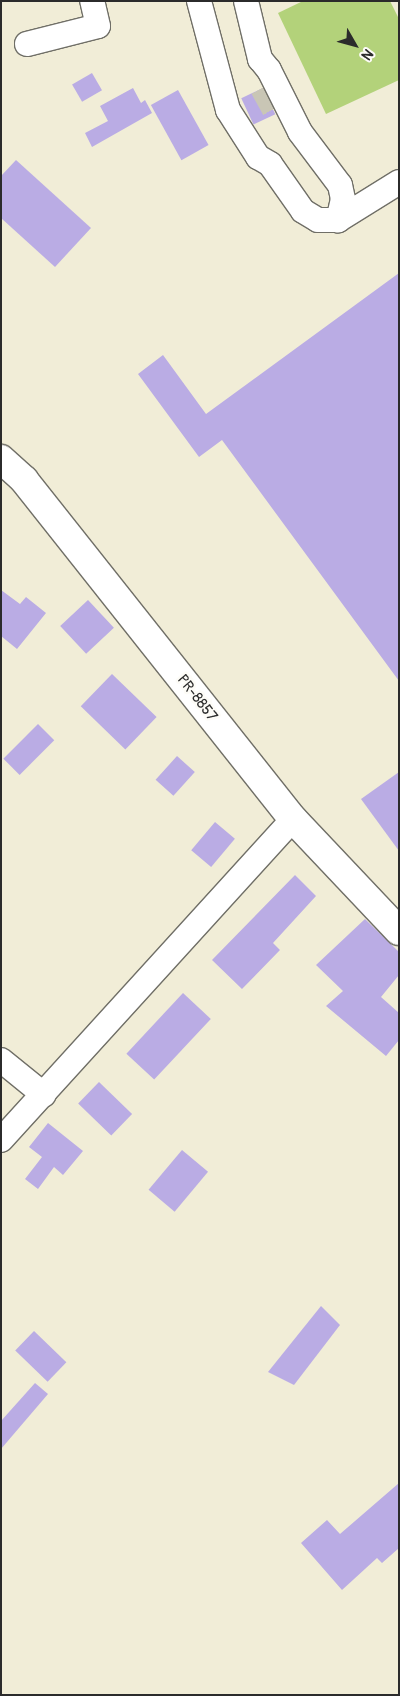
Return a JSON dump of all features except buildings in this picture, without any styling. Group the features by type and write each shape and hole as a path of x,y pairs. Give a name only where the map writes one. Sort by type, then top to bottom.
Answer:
{"street":[{"path":"27,44 98,26 92,1"},
{"path":"199,1 225,91 228,110 258,157 270,164 303,211 318,220 338,220 399,182"},
{"path":"246,1 260,59 262,88"},
{"path":"260,59 269,70 299,128 340,184 343,199 338,220"},
{"path":"276,113 285,126 299,128"},
{"name":"PR-8857","path":"1,460 24,480 293,819 399,931"},
{"path":"1,1140 44,1095 293,819"},
{"path":"1,1060 44,1095"}],"green space":[{"path":"303,1 390,1 399,19 399,80 326,114 278,13"}],"tunnel":[{"path":"262,88 276,113"}]}
